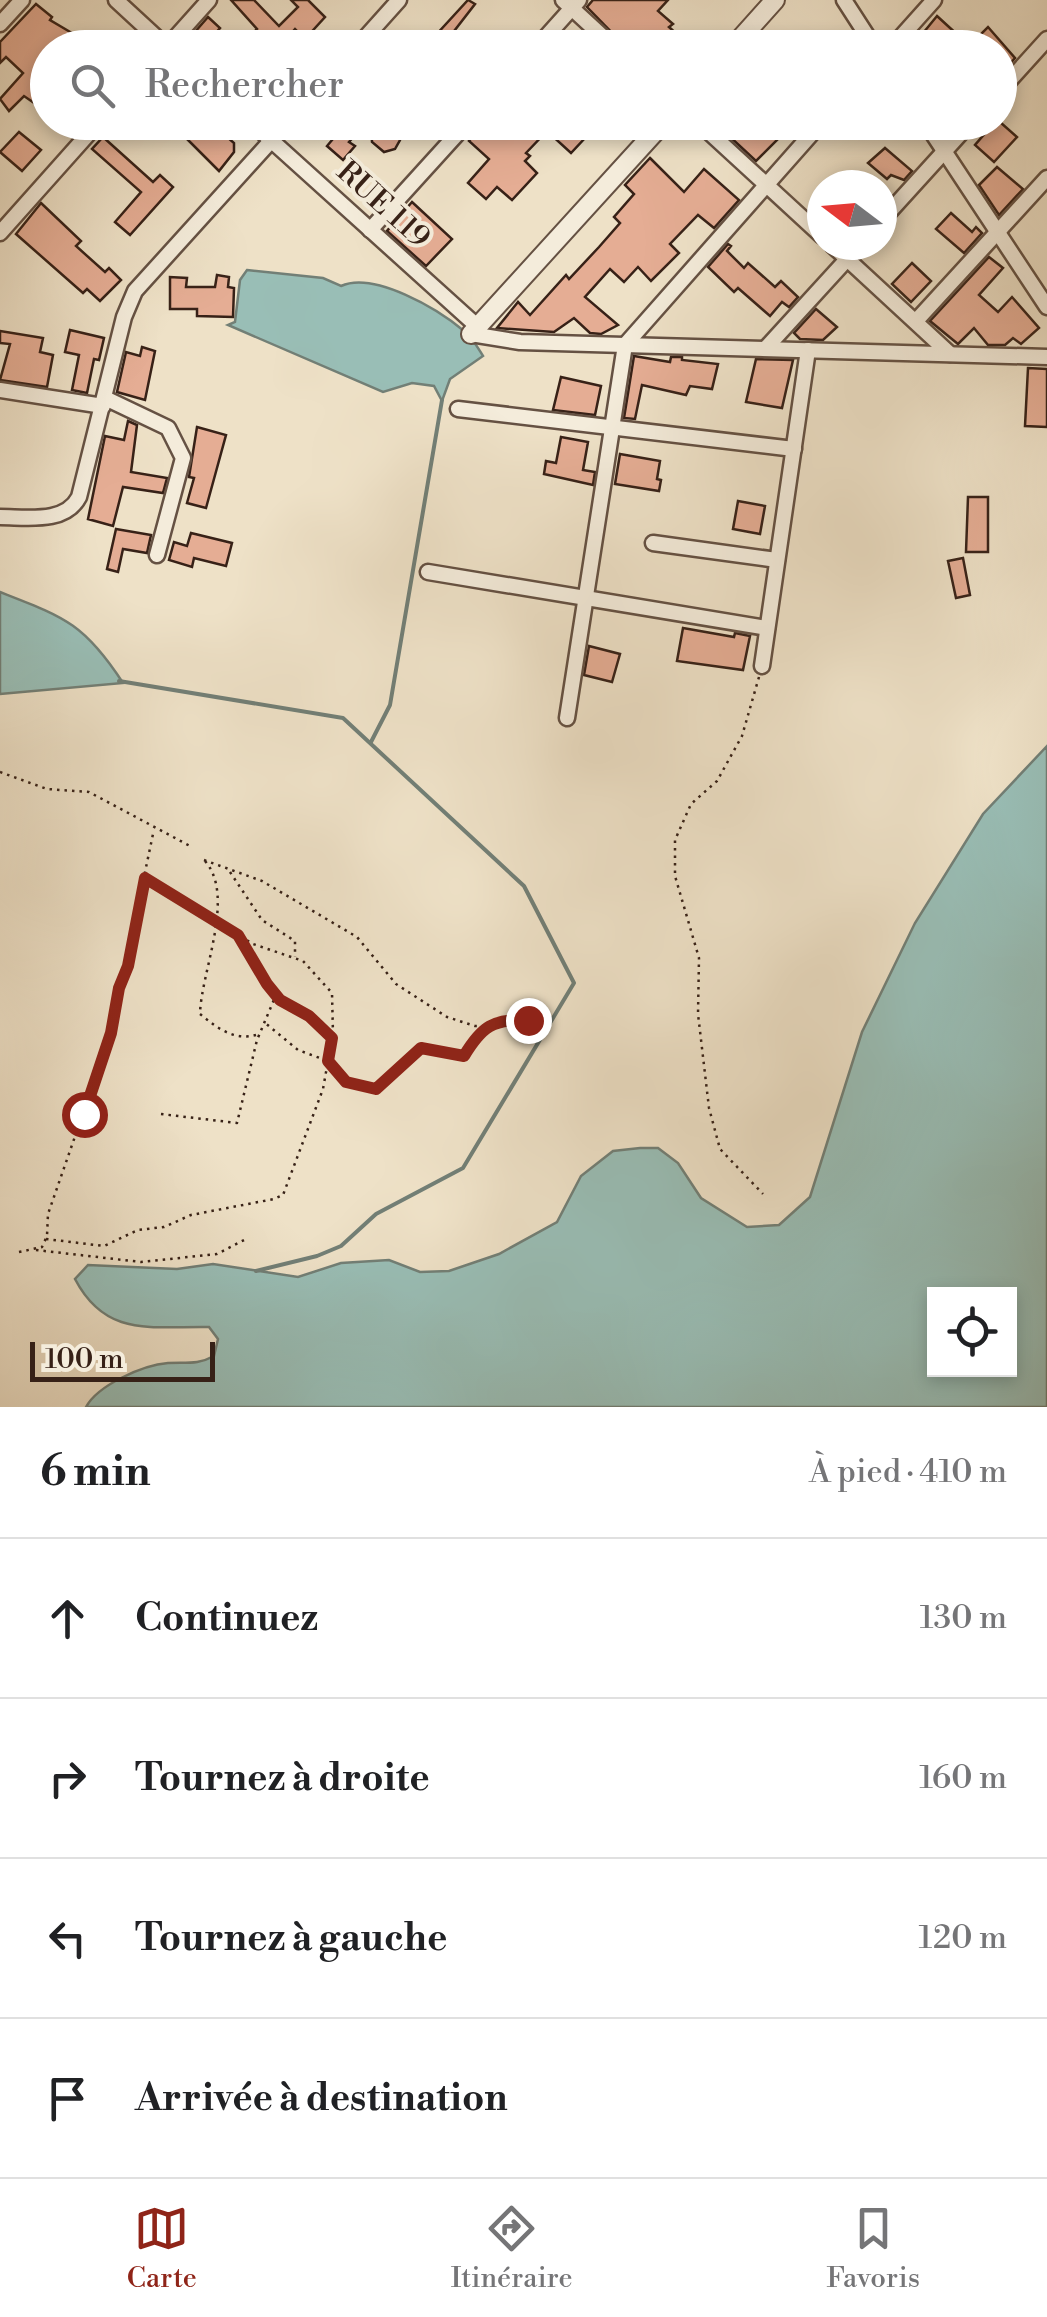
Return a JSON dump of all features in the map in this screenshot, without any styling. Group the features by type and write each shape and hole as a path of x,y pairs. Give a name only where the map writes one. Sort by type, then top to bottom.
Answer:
{"street":[{"path":"0,24 22,0"},
{"path":"116,0 149,30"},
{"path":"183,30 210,0"},
{"path":"372,30 399,0"},
{"path":"748,30 775,0"},
{"path":"844,0 864,30"},
{"path":"906,30 934,0"},
{"path":"550,30 572,3 598,30"},
{"path":"1017,72 1047,39"},
{"path":"0,233 83,140"},
{"path":"370,230 452,140"},
{"path":"648,140 474,331 520,342 1047,357"},
{"path":"718,140 807,222"},
{"path":"567,718 625,345 806,140"},
{"path":"936,140 1047,307"},
{"path":"897,204 955,140"},
{"path":"0,516 62,515 73,508 124,317 135,291 271,141"},
{"name":"RUE 119","path":"271,141 474,331"},
{"path":"916,321 1047,178"},
{"path":"765,349 846,260"},
{"path":"848,260 950,354"},
{"path":"762,666 808,350"},
{"path":"0,390 104,402 168,428 184,458 156,555"},
{"path":"458,409 794,448"},
{"path":"653,543 778,560"},
{"path":"428,572 768,628"}],"path":[{"path":"762,666 742,736 717,781 691,804 675,840 675,876 700,958 698,1014 712,1122 720,1149 763,1194"},
{"path":"0,772 46,789 89,792 190,846"},
{"path":"34,1250 46,1239 48,1214 111,1033 119,988 134,943 153,834"},
{"path":"259,1034 246,1038 232,1034 200,1014 217,922 216,884 204,860 262,881 357,936 396,984 447,1017 487,1026"},
{"path":"229,871 262,920 295,941 295,958"},
{"path":"46,1239 104,1246 138,1230 274,1200 283,1195 323,1089 332,1038 332,992 303,962 238,935 145,878"},
{"path":"238,935 276,994 309,1016 332,1038"},
{"path":"161,1114 236,1123 259,1034 276,994"},
{"path":"264,1022 298,1050 328,1061 346,1082 376,1089 421,1048 464,1056 487,1026 506,1020 550,1019"},
{"path":"19,1252 34,1250 142,1262 217,1254 246,1239"}],"water":[{"path":"247,270 323,278 341,286 355,283 388,288 453,322 470,336 483,356 450,379 442,401 434,386 412,383 383,392 228,325 235,322 240,280"},
{"path":"0,592 71,624 96,647 123,683 0,694"},
{"path":"1047,746 1047,1407 86,1407 100,1391 134,1372 214,1356 218,1339 209,1327 149,1327 116,1320 87,1298 75,1279 88,1265 177,1269 213,1264 298,1277 341,1263 389,1260 420,1272 449,1271 499,1254 557,1222 581,1176 613,1151 640,1148 658,1148 678,1163 701,1198 747,1227 779,1225 810,1197 862,1032 915,923 983,814"}],"building":[{"path":"231,0 254,0 279,26 298,7 291,0 308,0 325,17 313,30 257,29"},
{"path":"468,0 475,4 455,30 440,30"},
{"path":"593,0 668,0 658,11 673,24 669,27 672,30 609,30 587,7"},
{"path":"36,4 52,17 50,20 67,30 30,30 30,100 24,96 9,111 0,99 23,73 6,57 0,63 0,42"},
{"path":"937,16 952,30 926,30"},
{"path":"208,17 220,28 218,30 197,30"},
{"path":"19,132 41,150 22,171 0,152"},
{"path":"100,140 106,140 153,182 160,175 173,187 130,235 115,222 141,192 92,149"},
{"path":"188,140 234,143 234,152 219,171"},
{"path":"332,140 351,140 355,146 343,160 327,146"},
{"path":"400,140 395,149 384,152 372,142"},
{"path":"538,140 526,153 530,156 525,161 537,173 512,200 497,187 486,199 468,183 489,159 469,141"},
{"path":"557,140 583,140 571,153"},
{"path":"733,140 777,140 756,161"},
{"path":"979,140 1014,140 994,162 975,145"},
{"path":"885,148 912,171 904,180 897,177 897,170 876,170 868,163"},
{"path":"650,158 684,192 704,169 739,200 714,228 698,215 670,244 679,253 651,281 638,267 624,282 610,269 585,297 618,325 601,334 590,333 574,318 554,332 497,328 518,302 530,315 566,275 569,279 599,247 620,223 614,217 634,194 625,185"},
{"path":"997,167 1023,189 999,215 979,185"},
{"path":"412,202 452,239 426,266 387,231"},
{"path":"41,203 81,241 76,246 105,272 109,268 121,280 100,301 87,289 83,293 16,234"},
{"path":"951,213 972,232 976,227 982,233 964,253 936,229"},
{"path":"728,244 731,246 727,251 744,268 748,263 775,287 781,281 798,297 789,307 782,302 770,316 738,288 734,292 708,267"},
{"path":"989,257 1003,268 979,295 998,312 1012,297 1039,328 1021,344 1013,338 1005,345 988,345 974,328 958,344 930,321"},
{"path":"912,263 931,281 911,302 892,284"},
{"path":"217,275 229,277 228,287 234,288 233,317 197,316 197,309 170,309 170,277 187,278 186,287 215,287"},
{"path":"816,309 837,327 823,340 800,339 794,333"},
{"path":"70,330 104,338 99,360 94,359 87,393 72,390 79,355 65,352"},
{"path":"0,331 43,338 40,352 53,355 47,387 0,380 10,344 0,343"},
{"path":"142,347 155,351 145,400 117,392 126,352 140,356"},
{"path":"634,356 670,362 671,357 682,357 718,364 712,389 690,386 686,395 642,385 635,419 624,418"},
{"path":"756,359 793,360 782,408 746,402"},
{"path":"1028,368 1047,369 1047,427 1025,426"},
{"path":"561,377 601,386 595,415 553,410"},
{"path":"128,421 137,425 131,472 167,478 163,493 123,487 113,526 88,519 105,436 124,440"},
{"path":"197,427 226,435 206,508 187,503 194,478 189,477"},
{"path":"561,437 588,442 583,470 595,472 593,485 544,474 546,461 556,463"},
{"path":"620,454 660,461 659,491 615,484"},
{"path":"968,497 988,497 988,552 966,552"},
{"path":"738,501 765,506 760,534 733,529"},
{"path":"116,529 151,535 147,553 123,549 118,572 107,569"},
{"path":"191,533 232,543 226,566 194,558 192,567 169,560 174,542 187,546"},
{"path":"963,558 970,595 956,598 948,561"},
{"path":"683,628 750,636 743,670 677,661"},
{"path":"589,646 620,654 612,682 584,675"}],"waterway":[{"path":"371,742 390,705 442,400"},
{"path":"119,681 343,718 524,886 574,983 463,1168 376,1214 341,1246 256,1271"}],"route":[{"path":"84,1114 111,1033 119,988 134,943 145,878 238,935 280,1000 309,1016 332,1038 328,1061 346,1082 376,1089 421,1048 464,1056 487,1026 506,1020 528,1020"}]}
